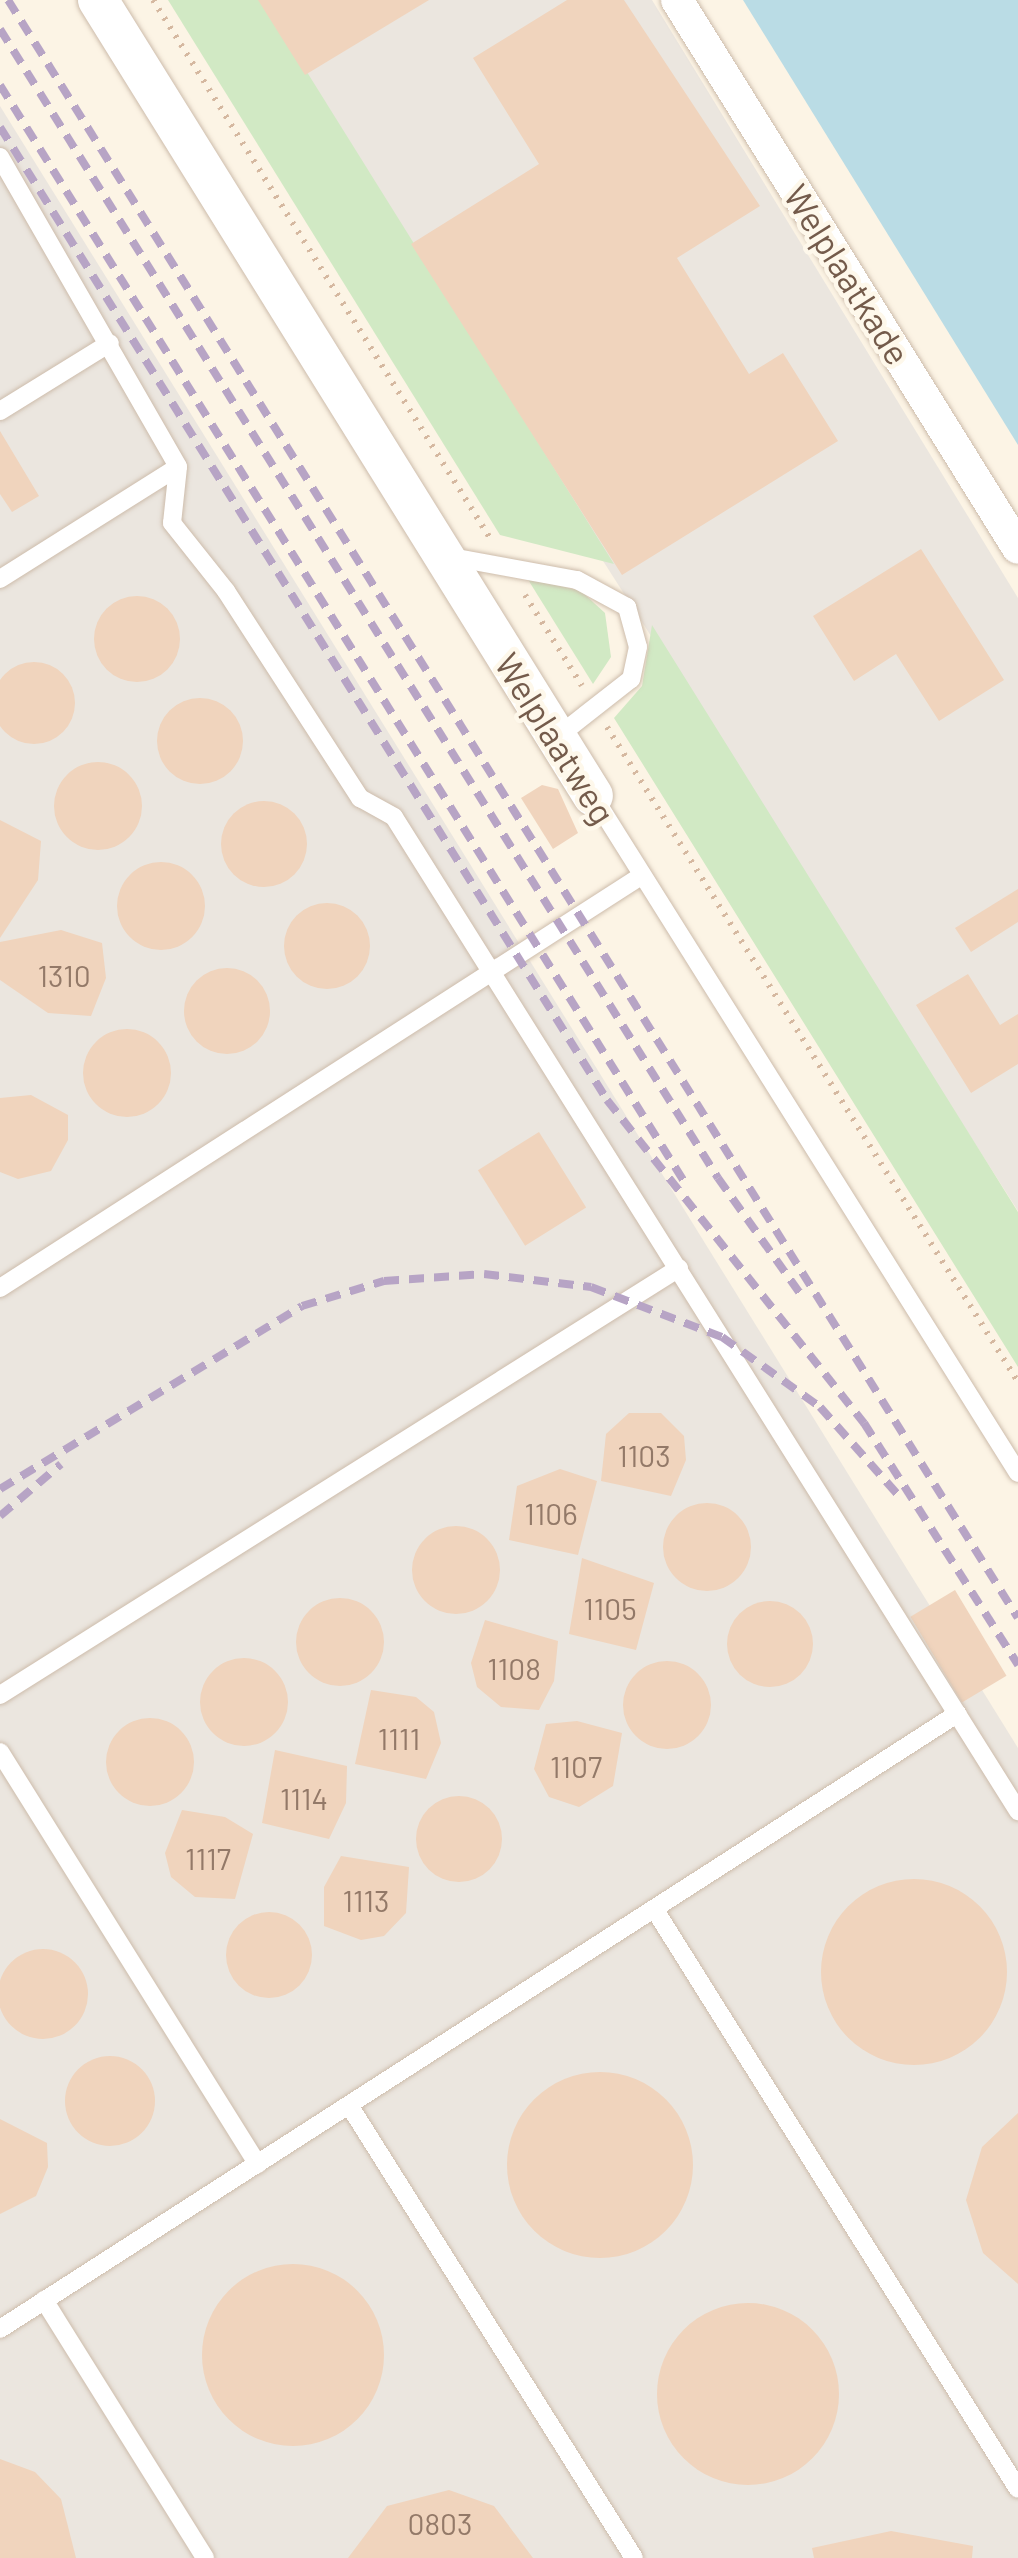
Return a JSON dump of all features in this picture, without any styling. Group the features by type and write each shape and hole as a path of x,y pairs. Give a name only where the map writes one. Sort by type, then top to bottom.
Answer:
{"street":[{"name":"Welplaatweg","path":"98,0 592,796"},
{"name":"Welplaatkade","path":"677,0 1018,548"}],"lane":[{"path":"0,157 178,467 172,523 226,590 360,798 394,818 1018,1812"},
{"path":"0,411 110,343"},
{"path":"0,579 178,467"},
{"path":"442,556 577,580 627,607 638,648 631,679 556,738"},
{"name":"Welplaatweg","path":"592,796 1018,1473"},
{"path":"0,1288 641,876"},
{"path":"0,1695 679,1268"},
{"path":"0,2329 958,1714"},
{"path":"0,1752 256,2164"},
{"path":"655,1910 1018,2490"},
{"path":"350,2104 634,2558"},
{"path":"44,2300 205,2558"}],"path":[{"name":"Welplaatweg","path":"153,0 1018,1382"}],"shaded area":[{"path":"245,0 652,0 1018,598 1018,1211"},
{"path":"0,106 1018,1748 1018,2558 0,2558"}],"green space":[{"path":"168,0 262,0 614,564 500,535"},
{"path":"527,578 581,591 605,613 611,657 593,684"},
{"path":"652,625 1018,1212 1018,1367 614,718 642,686"}],"water":[{"path":"743,0 1018,0 1018,445"}],"building":[{"path":"258,0 429,0 305,75"},
{"path":"567,0 624,0 760,206 677,258 749,374 783,353 838,441 622,575 411,244 539,164 473,58"},
{"path":"0,431 39,496 12,512 0,494"},
{"path":"921,549 1004,680 939,721 896,654 854,681 813,616"},
{"path":"137,596 161,603 173,615 180,639 173,663 161,675 137,682 113,675 101,663 94,639 101,615 113,603"},
{"path":"34,662 50,665 63,674 72,687 72,719 63,732 50,741 34,744 18,741 5,732 -4,719 -7,703 -4,687 5,674 18,665"},
{"path":"192,698 208,698 231,710 240,724 240,758 231,772 208,784 192,784 176,777 164,765 157,749 157,733 164,717 176,705"},
{"path":"98,762 129,775 142,806 129,837 98,850 67,837 54,806 67,775"},
{"path":"542,785 558,789 578,833 553,849 521,798"},
{"path":"256,801 272,801 295,813 304,827 304,861 295,875 272,887 256,887 240,880 228,868 221,852 221,836 228,820 240,808"},
{"path":"0,820 41,841 38,880 0,938"},
{"path":"161,862 192,875 205,906 192,937 161,950 130,937 117,906 130,875"},
{"path":"1018,889 1018,922 971,952 955,928"},
{"path":"327,903 344,906 358,915 367,929 367,963 358,977 344,986 327,989 310,986 296,977 287,963 284,946 287,929 296,915 310,906"},
{"path":"61,930 102,943 106,978 91,1016 48,1013 0,980 0,942"},
{"path":"219,968 235,968 258,980 267,994 267,1028 258,1042 235,1054 219,1054 203,1047 191,1035 184,1019 184,1003 191,987 203,975"},
{"path":"968,974 1000,1025 1018,1014 1018,1064 971,1093 916,1005"},
{"path":"127,1029 158,1042 171,1073 158,1104 127,1117 96,1104 83,1073 96,1042"},
{"path":"31,1095 68,1115 68,1140 51,1171 18,1179 0,1172 0,1098"},
{"path":"539,1132 586,1207 525,1246 478,1170"},
{"path":"629,1413 661,1413 684,1436 686,1460 671,1496 601,1481 606,1434"},
{"path":"560,1469 597,1481 578,1555 509,1540 517,1486"},
{"path":"707,1503 724,1506 738,1516 748,1530 748,1564 738,1578 724,1588 707,1591 690,1588 676,1578 666,1564 663,1547 666,1530 676,1516 690,1506"},
{"path":"456,1526 487,1539 500,1570 487,1601 456,1614 425,1601 412,1570 425,1539"},
{"path":"582,1558 654,1583 636,1650 569,1634"},
{"path":"955,1590 1007,1676 962,1702 910,1617"},
{"path":"340,1598 371,1611 384,1642 371,1673 340,1686 309,1673 296,1642 309,1611"},
{"path":"770,1601 787,1604 801,1613 810,1627 810,1661 801,1675 787,1684 770,1687 753,1684 739,1675 730,1661 727,1644 730,1627 739,1613 753,1604"},
{"path":"485,1620 558,1641 554,1681 539,1710 501,1707 477,1687 471,1663"},
{"path":"244,1658 261,1661 275,1671 285,1685 285,1719 275,1733 261,1743 244,1746 227,1743 213,1733 203,1719 200,1702 203,1685 213,1671 227,1661"},
{"path":"667,1661 684,1664 698,1674 708,1688 708,1722 698,1736 684,1746 667,1749 650,1746 636,1736 626,1722 623,1705 626,1688 636,1674 650,1664"},
{"path":"371,1690 416,1697 434,1712 441,1743 426,1779 355,1764"},
{"path":"150,1718 181,1731 194,1762 181,1793 150,1806 119,1793 106,1762 119,1731"},
{"path":"577,1721 622,1733 613,1786 579,1807 549,1797 534,1769 546,1724"},
{"path":"275,1750 347,1766 346,1803 329,1839 262,1823"},
{"path":"459,1796 476,1799 490,1808 499,1822 499,1856 490,1870 476,1879 459,1882 442,1879 428,1870 419,1856 416,1839 419,1822 428,1808 442,1799"},
{"path":"182,1810 225,1817 253,1834 235,1899 195,1897 171,1877 165,1853"},
{"path":"341,1856 409,1867 406,1913 384,1936 361,1940 324,1926 324,1887"},
{"path":"914,1879 950,1886 980,1906 1000,1936 1007,1972 1000,2008 980,2038 950,2058 914,2065 878,2058 848,2038 828,2008 821,1972 828,1936 848,1906 878,1886"},
{"path":"269,1912 286,1915 300,1924 309,1938 309,1972 300,1986 286,1995 269,1998 252,1995 238,1986 229,1972 226,1955 229,1938 238,1924 252,1915"},
{"path":"43,1949 75,1962 88,1994 75,2026 43,2039 11,2026 -2,1994 11,1962"},
{"path":"110,2056 142,2069 155,2101 142,2133 110,2146 78,2133 65,2101 78,2069"},
{"path":"600,2072 636,2079 666,2099 686,2129 693,2165 686,2201 666,2231 636,2251 600,2258 564,2251 534,2231 514,2201 507,2165 514,2129 534,2099 564,2079"},
{"path":"1018,2113 1018,2284 983,2253 966,2200 982,2147"},
{"path":"0,2119 47,2143 48,2167 36,2196 0,2214"},
{"path":"293,2264 328,2271 357,2291 377,2320 384,2355 377,2390 357,2419 328,2439 293,2446 258,2439 229,2419 209,2390 202,2355 209,2320 229,2291 258,2271"},
{"path":"748,2303 783,2310 812,2330 832,2359 839,2394 832,2429 812,2458 783,2478 748,2485 713,2478 684,2458 664,2429 657,2394 664,2359 684,2330 713,2310"},
{"path":"0,2459 35,2472 61,2499 76,2558 0,2558"},
{"path":"449,2490 494,2506 533,2558 348,2558 387,2506"},
{"path":"891,2531 973,2546 972,2558 814,2558 812,2548"}],"railway":[{"path":"8,0 1018,1618"},
{"path":"0,29 718,1178 804,1299"},
{"path":"0,85 685,1183"},
{"path":"0,127 607,1100 864,1423 1018,1665"},
{"path":"0,1489 302,1306 384,1281 484,1274 591,1287 722,1337 820,1407 899,1496"},
{"path":"0,1516 61,1464"}]}
